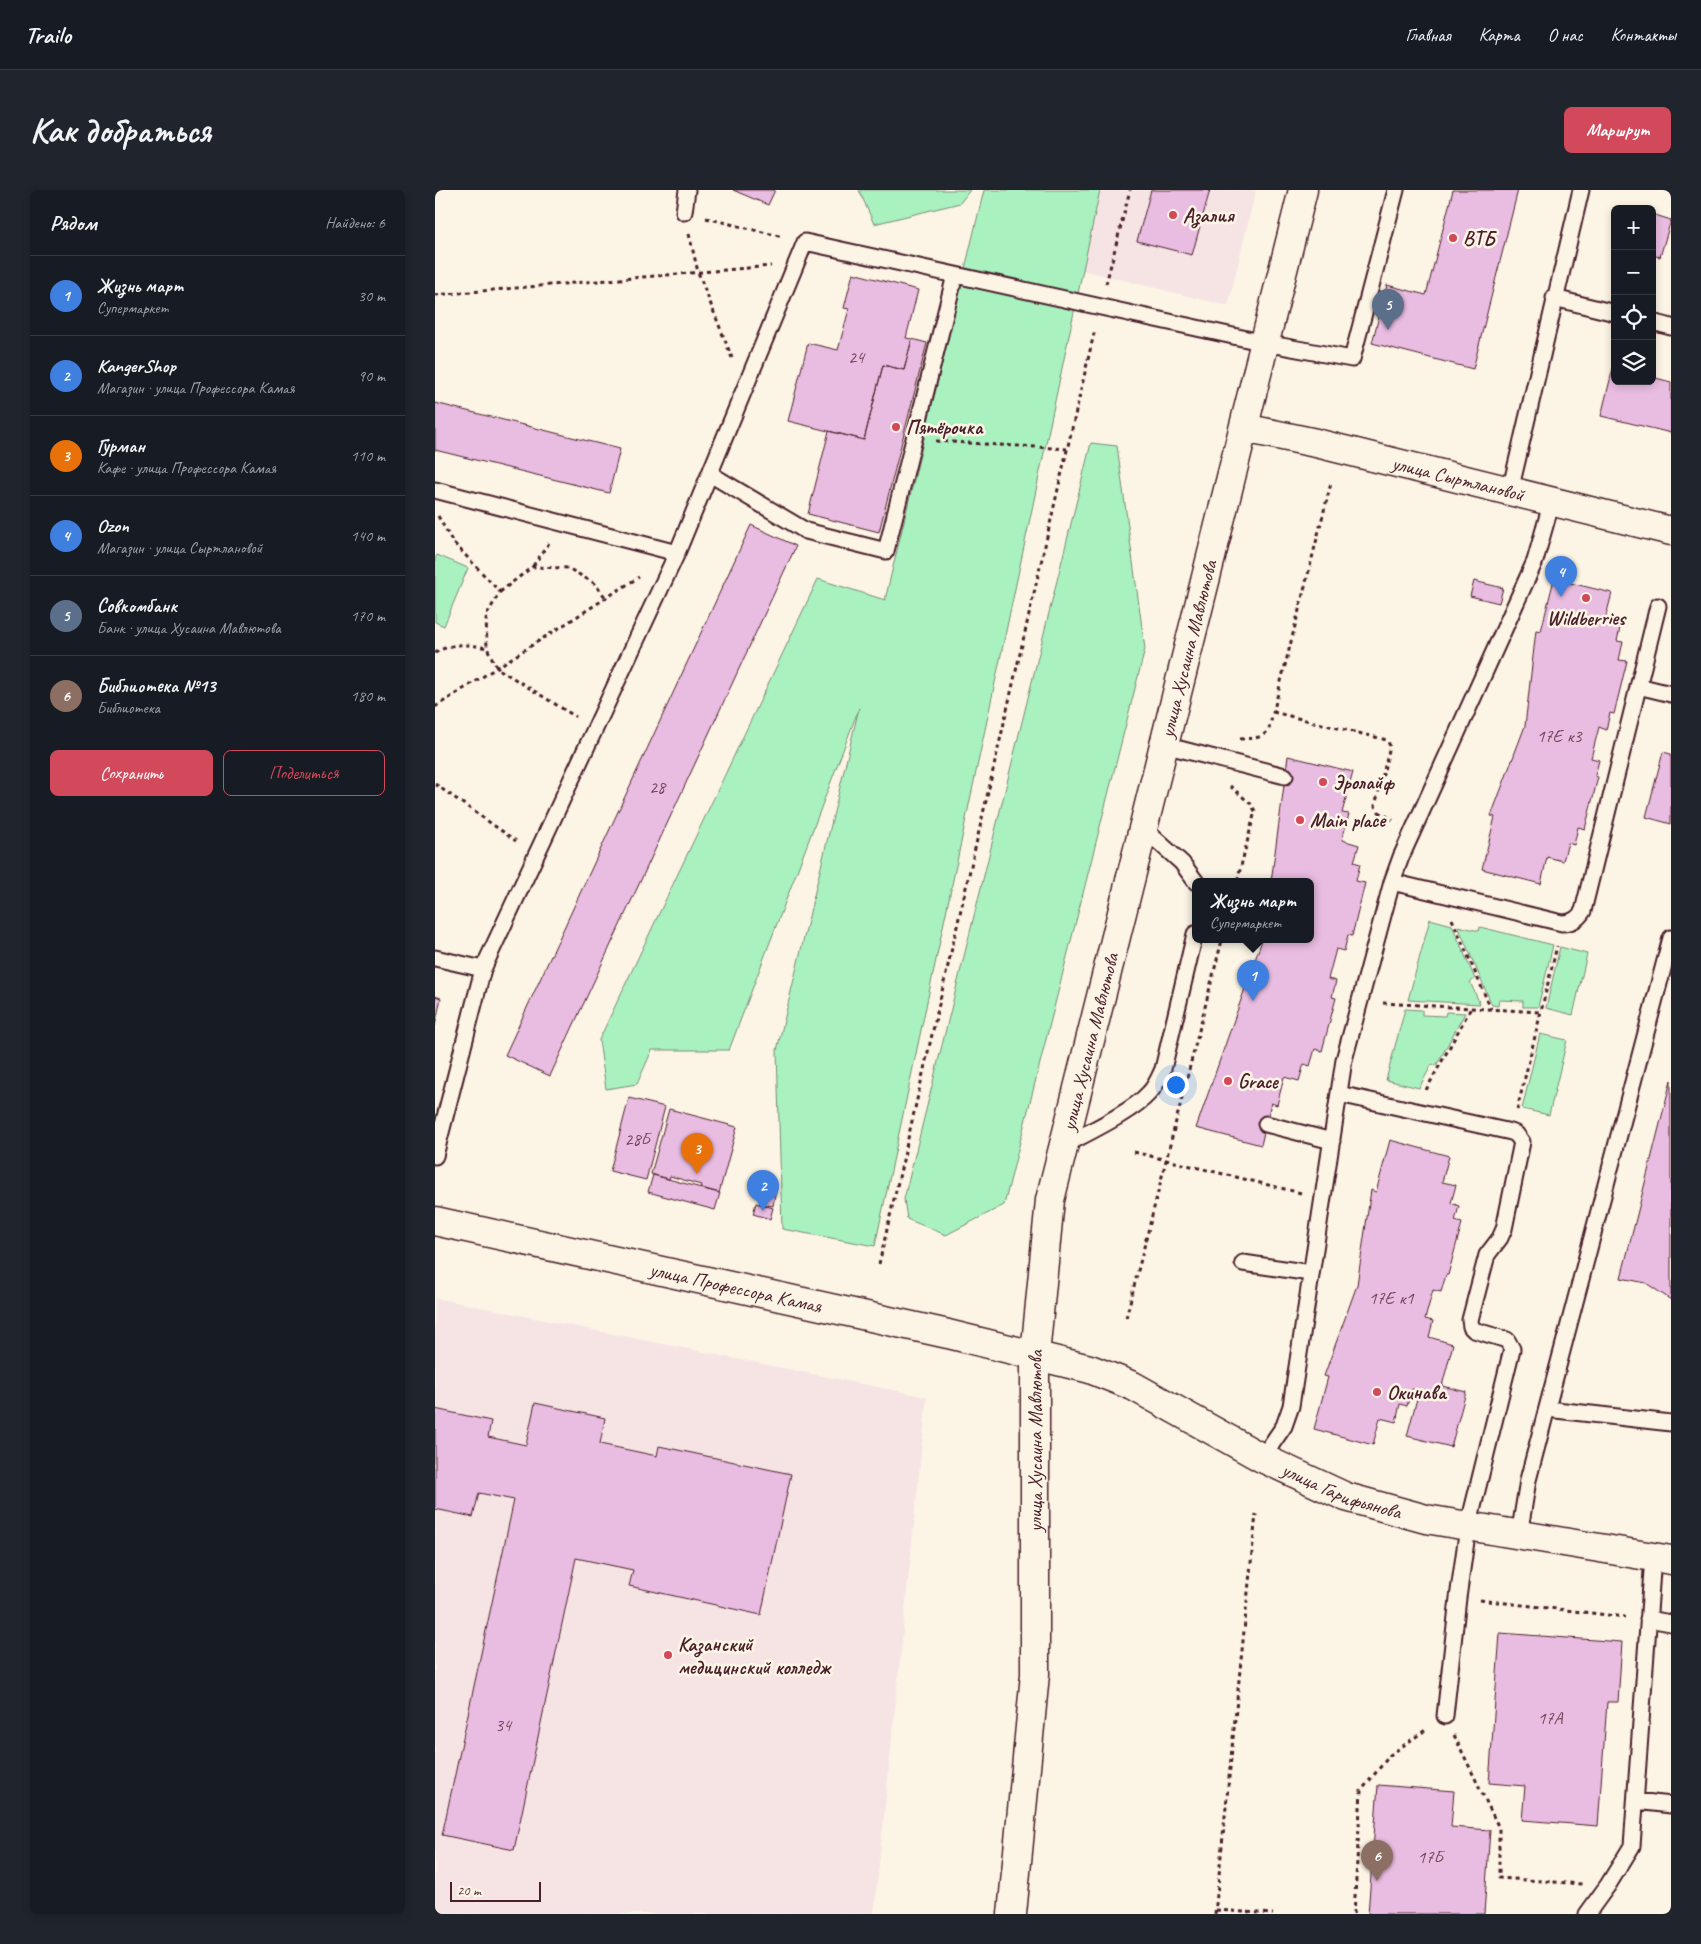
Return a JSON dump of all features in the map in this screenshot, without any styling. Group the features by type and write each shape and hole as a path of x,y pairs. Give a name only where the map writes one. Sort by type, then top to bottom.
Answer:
{"street":[{"name":"улица Хусаина Мавлютова","path":"1012,1914 1035,1674 1035,1355 1050,1200 1303,190"},
{"name":"улица Сыртлановой","path":"1244,428 1316,443 1671,531"},
{"name":"улица Профессора Камая","path":"435,1222 948,1334 1035,1355"},
{"name":"улица Гарифьянова","path":"1035,1355 1090,1369 1133,1386 1262,1458 1345,1497 1401,1513 1468,1527 1662,1558"}],"lane":[{"path":"683,212 687,190"},
{"path":"435,1156 483,969 677,553 805,242 1265,343 1351,359 1396,190"},
{"path":"1510,491 1581,190"},
{"path":"710,474 806,531 886,551 955,275"},
{"path":"1554,298 1611,312"},
{"path":"1656,323 1671,327"},
{"path":"435,490 677,553"},
{"path":"1262,1458 1284,1426 1291,1406 1344,1060 1392,882 1535,561 1552,502"},
{"path":"1392,882 1562,923 1575,920 1583,911 1658,606"},
{"path":"1638,686 1671,694"},
{"path":"1164,745 1285,776"},
{"path":"1143,828 1182,863 1194,878"},
{"path":"1519,1536 1528,1480 1671,938"},
{"path":"1063,1146 1138,1103 1157,1082 1163,1069 1193,943"},
{"path":"435,958 483,969"},
{"path":"1339,1094 1511,1132 1516,1134 1522,1142 1504,1229 1500,1238 1487,1255 1470,1320 1471,1327 1474,1330 1507,1340 1512,1349 1468,1527 1445,1716"},
{"path":"1266,1124 1331,1140"},
{"path":"1243,1263 1311,1273"},
{"path":"1547,1409 1671,1423"},
{"path":"1587,1914 1608,1886 1633,1846 1648,1620 1662,1558"},
{"path":"1648,1620 1671,1622"},
{"path":"1636,1801 1671,1805"}],"path":[{"path":"879,1264 1100,307 1130,190"},
{"path":"745,389 698,272 683,212 805,242"},
{"path":"435,294 797,264"},
{"path":"914,440 1067,450"},
{"path":"1231,739 1260,738 1269,729 1331,483"},
{"path":"435,511 452,541 499,592"},
{"path":"435,707 677,553"},
{"path":"595,729 497,668 487,648 486,616 499,592 532,567 568,568 594,583 606,598"},
{"path":"435,653 444,647 460,643 487,648"},
{"path":"1273,712 1387,740 1389,746 1376,808 1413,832"},
{"path":"435,784 536,855"},
{"path":"1227,784 1251,804 1255,811 1238,878"},
{"path":"1441,894 1491,1009"},
{"path":"1511,1132 1562,923"},
{"path":"1126,1318 1221,943"},
{"path":"1360,1002 1541,1012"},
{"path":"1415,1110 1471,1008"},
{"path":"1134,1152 1323,1198"},
{"path":"1256,1514 1215,1912 1273,1914"},
{"path":"1458,1598 1648,1620"},
{"path":"1354,1914 1361,1791 1389,1755 1445,1716 1499,1828 1499,1878 1608,1886"}],"shaded area":[{"path":"1100,190 1256,190 1228,306 1082,270"},
{"name":"Казанский медицинский колледж","path":"435,1298 927,1397 874,1914 435,1914"}],"green space":[{"path":"859,190 970,190 960,203 874,224"},
{"path":"984,190 1100,190 875,1246 782,1229 777,1050 859,708 729,1050 652,1050 637,1084 606,1089 599,1040 818,579 885,600"},
{"path":"1091,443 1117,446 1145,649 1004,1205 946,1235 907,1219 904,1199"},
{"path":"437,555 468,568 444,626 435,622 435,559"},
{"path":"1430,919 1452,925 1475,979 1470,982 1480,1004 1408,1000"},
{"path":"1458,926 1479,931 1480,927 1553,945 1538,1007 1523,1007 1523,1001 1499,1000 1498,1006 1492,1005"},
{"path":"1560,947 1587,954 1573,1015 1546,1008"},
{"path":"1405,1009 1422,1010 1422,1015 1445,1016 1446,1012 1465,1013 1436,1066 1432,1064 1419,1088 1386,1080"},
{"path":"1540,1034 1567,1040 1549,1115 1522,1109"}],"building":[{"path":"733,190 775,190 768,205"},
{"name":"Азалия","path":"1151,190 1210,190 1192,255 1137,241"},
{"path":"1453,190 1518,190 1473,369 1372,343 1387,285 1426,295"},
{"path":"1656,215 1671,220 1660,257 1656,256"},
{"path":"853,273 918,290 906,338 912,339 904,370 883,365 864,440 788,421 808,343 838,350 849,309 844,308"},
{"path":"912,339 927,343 879,532 808,514 829,431 864,440 883,365 904,370"},
{"path":"1611,376 1611,385 1656,385 1656,378 1671,382 1671,433 1601,416"},
{"path":"435,403 620,449 609,493 435,450"},
{"path":"751,525 796,546 550,1076 505,1055"},
{"path":"1554,579 1612,593 1605,620 1621,624 1617,641 1623,642 1619,660 1627,661 1614,714 1610,713 1606,730 1599,727 1591,758 1599,760 1595,776 1598,777 1585,829 1578,827 1574,845 1568,843 1563,861 1547,857 1541,884 1482,869 1495,817 1491,816 1525,726 1536,630 1541,631"},
{"path":"1474,581 1503,588 1499,603 1470,596"},
{"path":"1663,752 1671,754 1671,824 1646,817"},
{"path":"1288,756 1353,772 1342,813 1349,814 1342,840 1359,845 1354,862 1360,864 1356,881 1365,883 1352,936 1348,935 1344,951 1336,949 1328,979 1336,981 1332,997 1336,998 1322,1051 1315,1049 1310,1066 1304,1064 1299,1081 1284,1077 1277,1105 1271,1103 1261,1145 1196,1128 1261,943 1314,943 1314,878 1272,878"},
{"path":"435,996 441,998 435,1026"},
{"path":"1671,1080 1671,1300 1646,1283 1621,1278"},
{"path":"629,1098 665,1107 646,1180 610,1171"},
{"path":"669,1109 737,1127 719,1193 700,1188 701,1185 670,1176 669,1179 651,1174"},
{"path":"1390,1140 1449,1156 1442,1182 1456,1185 1451,1203 1459,1206 1455,1221 1462,1223 1448,1275 1446,1275 1441,1292 1433,1290 1425,1319 1433,1321 1429,1337 1453,1344 1442,1386 1466,1392 1451,1447 1407,1436 1419,1391 1412,1389 1407,1406 1400,1404 1396,1422 1380,1418 1373,1445 1314,1429 1328,1377 1324,1376 1357,1285 1371,1190 1376,1192"},
{"path":"653,1175 720,1193 715,1210 648,1192"},
{"path":"764,1185 776,1188 773,1206 760,1204"},
{"path":"756,1203 773,1208 770,1219 753,1214"},
{"path":"535,1403 605,1418 600,1444 657,1456 659,1446 791,1474 761,1615 629,1586 633,1570 576,1558 514,1850 442,1835 514,1500 479,1493 473,1517 435,1509 435,1409 491,1421 488,1437 526,1445"},
{"path":"1500,1633 1622,1642 1618,1702 1607,1702 1598,1826 1522,1820 1525,1786 1489,1783"},
{"path":"1378,1785 1454,1791 1451,1827 1490,1830 1484,1914 1368,1914"}],"place":[{"name":"Азалия","path":"1173,215"},
{"name":"ВТБ","path":"1453,238"},
{"name":"Совкомбанк","path":"1388,330"},
{"name":"Пятёрочка","path":"896,427"},
{"name":"Ozon","path":"1561,597"},
{"name":"Wildberries","path":"1586,598"},
{"name":"Эролайф","path":"1323,782"},
{"name":"Main place","path":"1300,820"},
{"name":"Жизнь март","path":"1253,1001"},
{"name":"Grace","path":"1228,1081"},
{"name":"Гурман","path":"697,1174"},
{"name":"KangerShop","path":"763,1211"},
{"name":"Окинава","path":"1377,1392"},
{"name":"Казанский медицинский колледж","path":"668,1655"},
{"name":"Библиотека №13","path":"1377,1881"}]}
